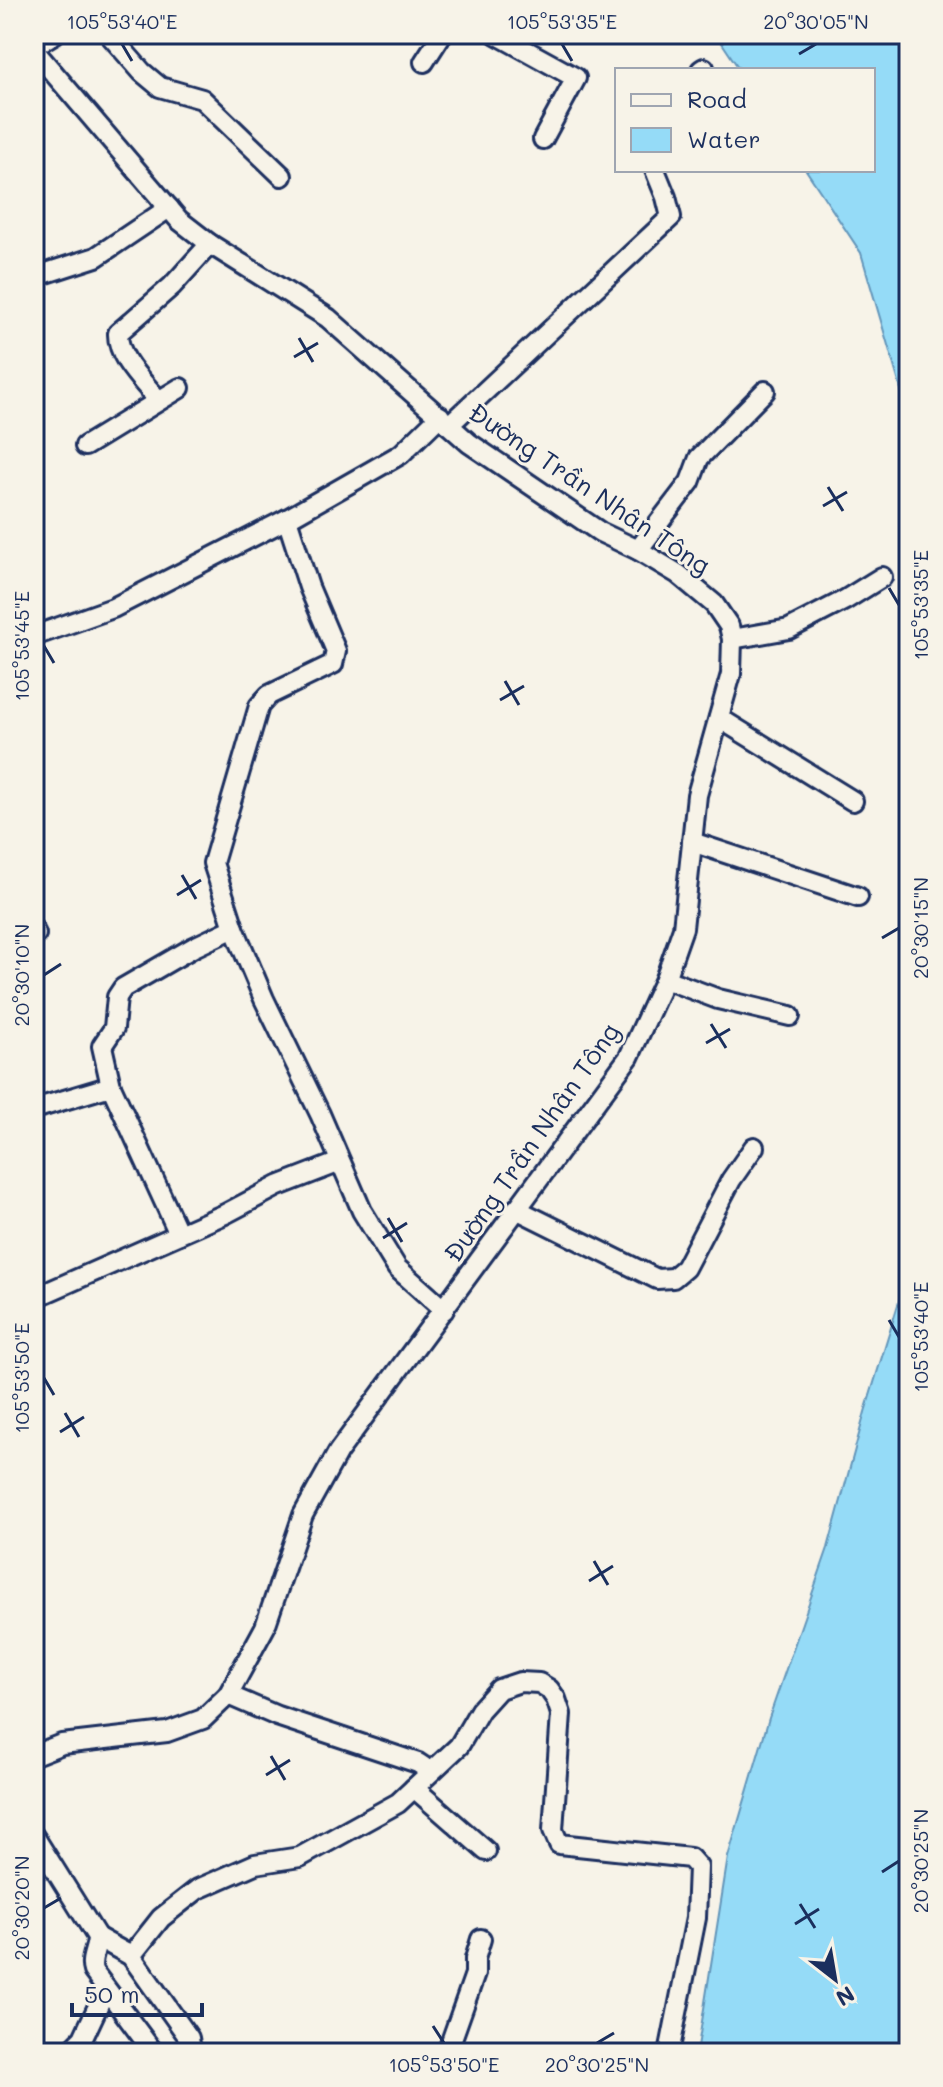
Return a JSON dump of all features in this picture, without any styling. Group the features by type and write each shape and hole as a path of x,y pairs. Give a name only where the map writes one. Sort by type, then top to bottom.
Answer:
{"street":[{"path":"34,48 54,34"},
{"path":"109,34 142,72 160,87 202,99 282,176"},
{"path":"424,62 442,34"},
{"path":"496,34 576,78 543,139"},
{"name":"Đường Trần Nhân Tông","path":"34,48 179,220 210,244 328,318 469,443 600,532 678,574 714,604 729,626 732,639 731,674 697,795 683,928 665,979 629,1057 338,1452 303,1515 265,1627 228,1695"},
{"path":"34,636 113,608 287,519 401,454 445,421 671,217 656,172"},
{"path":"34,277 96,257 169,208"},
{"path":"158,400 124,357 118,333 172,286 210,244"},
{"path":"85,446 180,388"},
{"path":"638,550 690,482 699,458 765,391"},
{"path":"287,519 309,587 336,651 333,664 269,695 259,706 213,863 234,928 264,999 362,1211 397,1268 444,1310"},
{"path":"732,639 789,629 882,577"},
{"path":"719,718 853,801"},
{"path":"692,842 858,897"},
{"path":"179,1234 111,1086 102,1046 116,1020 117,997 123,988 234,928"},
{"path":"665,979 718,999 790,1016"},
{"path":"34,1109 111,1086"},
{"path":"516,1209 657,1279 673,1278 685,1268 731,1180 754,1147"},
{"path":"34,1298 278,1186 340,1162"},
{"path":"131,1956 166,1913 198,1889 255,1864 300,1857 398,1803 459,1746 480,1710 499,1689 530,1681 549,1689 561,1714 553,1830 559,1844 690,1858 698,1867 696,1918 669,2053"},
{"path":"34,1755 62,1744 167,1732 203,1719 228,1695 277,1716 418,1763 430,1771"},
{"path":"414,1788 486,1851"},
{"path":"38,1842 97,1937 131,1956 189,2038 186,2053"},
{"path":"97,1937 91,1965 105,1991 154,2053"},
{"path":"447,2053 475,1974 475,1959 481,1939"},
{"path":"68,2053 83,2038 105,1991"}],"water":[{"path":"716,34 909,34 909,417 861,253 807,172 875,172 875,68 739,68"},
{"path":"909,1248 909,2053 697,2053 728,1857 769,1718 828,1548 904,1285"}]}
